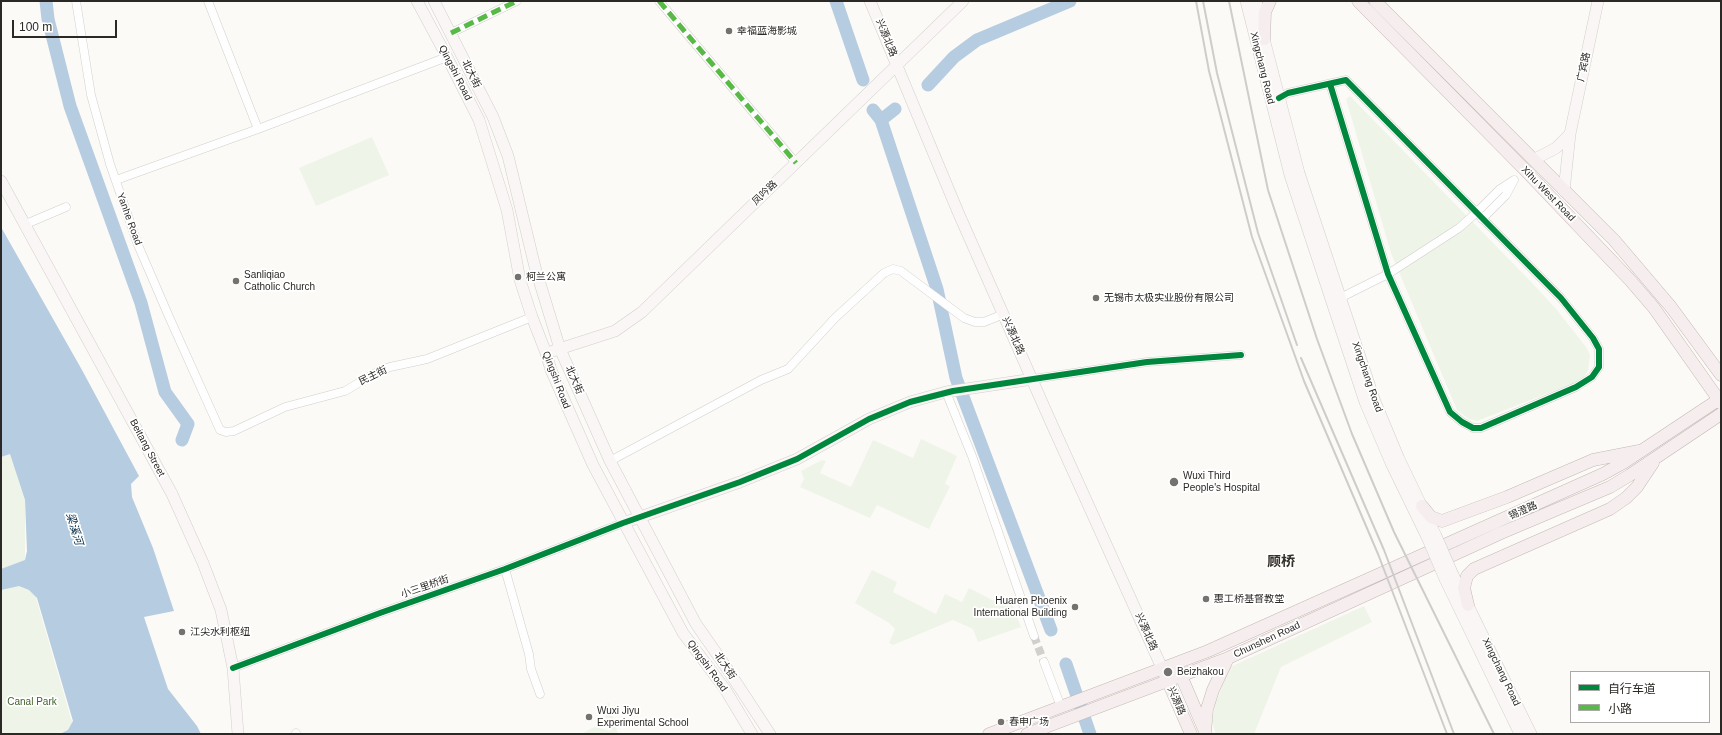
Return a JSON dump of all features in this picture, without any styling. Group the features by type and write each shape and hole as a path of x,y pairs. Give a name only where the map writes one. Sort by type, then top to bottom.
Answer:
{"main road":[{"name":"Qingshi Road","path":"417,1 479,120 507,210 520,280 532,317 551,370 593,465 683,633 724,689 752,734"},
{"name":"北大街","path":"434,1 492,117 508,156 534,267 560,349 610,461 638,517 696,624 770,734"},
{"name":"兴源北路","path":"870,1 958,212 1162,668"},
{"name":"凤吟路","path":"546,353 615,331 642,312 963,1"},
{"name":"Xingchang Road","path":"1246,1 1290,175 1365,402 1391,463 1432,538 1520,734"},
{"name":"Xingchang Road","path":"1256,1 1264,39 1299,173 1374,399 1399,459 1422,506 1432,538"},
{"path":"1264,39 1265,12 1270,1"},
{"name":"Xihu West Road","path":"1358,1 1592,238 1635,285 1654,308 1720,400"},
{"name":"Xihu West Road","path":"1375,1 1631,259 1671,307 1721,375"},
{"name":"广宾路","path":"1564,191 1570,134 1598,1"},
{"path":"1426,70 1435,62"},
{"path":"1533,160 1556,148 1570,134"},
{"name":"Beitang Street","path":"1,181 26,224 172,494 203,563 221,610 233,668 238,734"},
{"path":"623,523 740,482 797,459 869,419 910,402 950,391 1033,379"},
{"name":"锡澄路","path":"1314,604 1604,474 1720,400"},
{"name":"锡澄路","path":"1501,533 1610,487 1721,414"},
{"path":"1422,506 1431,517 1442,521 1507,497 1593,460 1642,451"},
{"path":"1468,605 1464,588 1467,576 1474,569 1610,509 1626,498 1637,487 1658,456"},
{"name":"Chunshen Road","path":"1027,734 1168,682 1228,658 1501,533"},
{"name":"Xingchang Road","path":"1449,577 1468,605 1531,734"},
{"name":"Chunshen Road","path":"989,734 1208,651 1314,604"},
{"path":"1205,733 1207,709 1213,690 1228,658"},
{"path":"1175,663 1182,676 1205,733"},
{"name":"兴源路","path":"1162,668 1191,734"}],"street":[{"name":"Yanhe Road","path":"76,1 91,95 116,180 138,245 217,427"},
{"path":"208,1 258,129"},
{"path":"451,33 517,1"},
{"path":"659,1 796,163"},
{"path":"116,180 258,129 447,57"},
{"path":"1279,98 1288,93 1346,80 1561,298 1593,338 1599,349 1599,367 1592,377 1576,387 1481,428 1473,428 1462,422 1450,412 1388,274 1330,84"},
{"path":"1340,298 1388,274 1479,216 1506,195 1514,180 1524,170"},
{"path":"26,224 66,207"},
{"path":"610,461 761,380 788,369 835,318 884,273 893,269 901,271 964,318 975,322 984,322 1004,314"},
{"name":"民主街","path":"217,427 226,432 234,431 285,407 345,391 377,372 390,367 427,359 532,317"},
{"path":"1033,379 1147,362 1241,355"},
{"path":"950,391 1034,636"},
{"name":"小三里桥街","path":"233,668 380,613 505,569 623,523"},
{"path":"505,569 529,654 530,669 540,694"},
{"path":"1044,662 1066,705"}],"green space":[{"path":"1350,96 1557,310 1586,347 1590,355 1588,371 1583,378 1577,382 1477,421 1469,419 1457,410 1391,253 1346,99"},
{"path":"372,137 389,175 316,206 299,168"},
{"path":"921,439 957,456 945,484 950,486 929,529 877,505 870,518 800,487 804,479 801,471 822,460 826,461 820,473 851,487 873,440 913,458"},
{"name":"Canal Park","path":"1,443 10,454 25,501 25,560 71,719 79,734 1,734"},
{"path":"872,570 897,582 893,592 936,614 945,594 962,602 969,588 1004,606 1009,597 1021,627 978,642 973,629 953,620 893,645 889,643 895,629 889,623 855,603"},
{"path":"1364,606 1372,622 1281,667 1254,734 1216,734 1212,723 1215,705 1230,667"},
{"path":"609,703 618,734 582,734 596,727 610,731 602,705"}],"water":[{"name":"梁溪河","path":"1,227 82,370 139,476 131,484 132,497 153,548 174,611 144,617 168,689 197,726 201,734 60,734 68,730 73,721 37,598 29,590 19,586 1,590 1,569 25,560 27,551 25,500 10,454 1,457"}],"waterway":[{"path":"46,1 48,19 70,106 141,303 165,392 188,424 182,440"},
{"path":"836,1 863,80"},
{"path":"928,85 954,57 977,40 1070,1"},
{"path":"881,120 895,109"},
{"path":"873,110 881,120 937,289 956,378 1051,630"},
{"path":"1066,664 1090,734"}],"tunnel":[{"path":"1034,636 1044,662"}],"railway":[{"path":"1196,1 1209,71 1252,237 1304,381 1378,554 1447,734"},
{"path":"1203,1 1217,73 1258,233 1297,345"},
{"path":"1229,1 1268,190 1317,339 1352,434 1394,532 1494,734"},
{"path":"1301,358 1384,550 1454,734"}],"marked path":[{"path":"451,33 517,1"},
{"path":"659,1 796,163"}],"cycle path":[{"path":"1279,98 1288,93 1346,80 1561,298 1593,338 1599,349 1599,367 1592,377 1576,387 1481,428 1473,428 1462,422 1450,412 1388,274 1330,84"},
{"path":"233,668 380,613 505,569 623,523 740,482 797,459 869,419 910,402 953,391 1147,362 1241,355"}],"place":[{"name":"幸福蓝海影城","path":"729,31"},
{"name":"柯兰公寓","path":"518,277"},
{"name":"Sanliqiao Catholic Church","path":"236,281"},
{"name":"无锡市太极实业股份有限公司","path":"1096,298"},
{"name":"Wuxi Third People's Hospital","path":"1174,482"},
{"name":"惠工桥基督教堂","path":"1206,599"},
{"name":"Huaren Phoenix International Building","path":"1075,607"},
{"name":"江尖水利枢纽","path":"182,632"},
{"name":"Beizhakou","path":"1168,672"},
{"name":"Wuxi Jiyu Experimental School","path":"589,717"},
{"name":"春申广场","path":"1001,722"}],"district":[{"name":"顾桥","path":"1281,562"}]}
